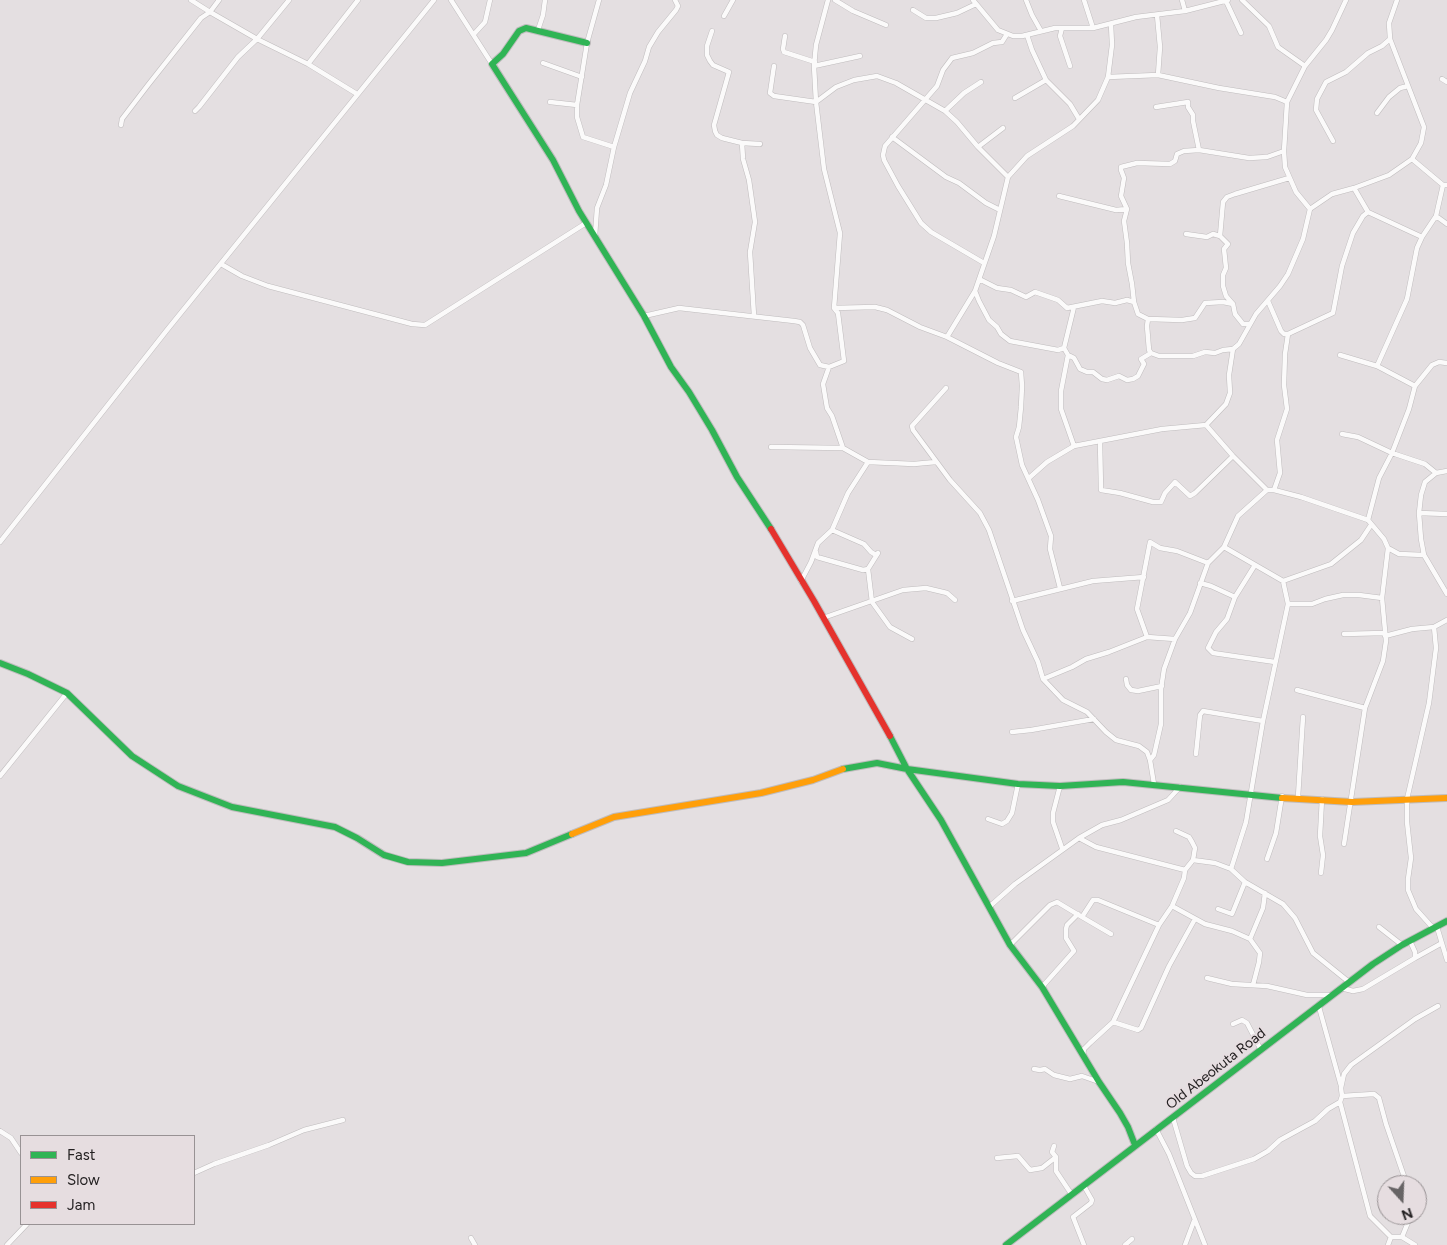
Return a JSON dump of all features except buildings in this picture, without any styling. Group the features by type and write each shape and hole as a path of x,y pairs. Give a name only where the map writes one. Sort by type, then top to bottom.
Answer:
{"main road":[{"path":"587,44 526,28 519,31 504,54 492,64 553,160 586,222 644,316 671,367 708,423 737,477 754,501 823,618 883,721 907,769 941,820 1010,945 1042,987 1098,1082 1128,1127 1135,1145"},
{"path":"0,663 28,674 67,694 78,702 132,756 178,786 232,807 335,827 384,854 408,862 442,862 526,853 614,817 761,793 813,780 857,765 877,763 907,769 1018,784 1060,786 1123,782 1251,796 1282,796 1352,802 1447,798"},
{"name":"Old Abeokuta Road","path":"1006,1245 1331,995 1402,945 1447,921"}],"street":[{"path":"191,0 258,39 308,64 356,94"},
{"path":"121,125 122,119 160,70 219,0"},
{"path":"195,111 238,58 258,39 289,0"},
{"path":"308,64 358,0"},
{"path":"0,542 356,94 434,0"},
{"path":"451,0 492,64"},
{"path":"474,34 485,22 490,0"},
{"path":"538,30 545,0"},
{"path":"599,0 587,44 577,117 583,137 614,147"},
{"path":"595,236 597,208 606,185 614,147 630,93 645,61 649,47 678,6 675,0"},
{"path":"724,16 733,0"},
{"path":"644,316 679,308 800,322 803,325 816,360 820,365 829,367 844,361 838,313 834,308 840,233 824,169 816,102 814,64 816,45 828,0"},
{"path":"838,0 853,11 886,25"},
{"path":"1026,0 1041,31"},
{"path":"1084,0 1093,28"},
{"path":"1182,0 1185,11"},
{"path":"913,10 926,18 936,18 957,13 974,2 994,27 1013,36 1062,28 1093,28 1136,18 1185,11 1227,0 1241,33"},
{"path":"1242,0 1269,26 1278,47 1304,66"},
{"path":"1310,209 1296,192 1285,167 1287,102 1304,66 1326,40 1346,0"},
{"path":"1148,319 1147,344 1151,353 1159,356 1182,357 1233,349 1239,344 1256,314 1288,274 1303,239 1310,209 1332,194 1389,175 1412,159 1421,143 1424,127 1390,39 1389,23 1397,0"},
{"path":"1157,16 1160,47 1158,76"},
{"path":"947,337 976,291 994,236 1008,177 1027,156 1073,126 1098,100 1108,77 1112,45 1111,24"},
{"path":"1062,28 1060,36 1070,66"},
{"path":"712,31 707,46 710,62 712,65 729,72 714,131 722,138 742,143 760,144"},
{"path":"984,263 931,232 921,223 898,186 883,155 885,146 892,137 937,86 943,70 952,58 972,53 993,43 1002,42 1007,34"},
{"path":"1027,35 1046,80 1070,104 1079,119"},
{"path":"785,36 784,52 814,64 860,56"},
{"path":"1333,140 1316,110 1317,99 1326,82 1346,72 1368,53 1382,46 1390,39"},
{"path":"543,63 582,77"},
{"path":"774,66 771,95 816,102 836,87 854,80 877,76 896,83 945,111 1008,177"},
{"path":"1108,77 1158,76 1274,97 1287,102"},
{"path":"1442,79 1447,82"},
{"path":"1015,98 1046,80"},
{"path":"945,111 964,93 981,82"},
{"path":"1377,113 1389,97 1400,88 1408,86"},
{"path":"550,102 578,105"},
{"path":"1156,107 1188,102 1188,107 1193,116 1199,150"},
{"path":"978,147 1003,128"},
{"path":"892,137 946,177 959,183 986,203 1000,210"},
{"path":"742,143 743,159 749,180 755,222 750,252 754,316"},
{"path":"1233,304 1223,302 1205,303 1195,318 1188,319 1148,319 1138,314 1134,302 1128,263 1128,243 1124,221 1127,209 1121,196 1124,178 1121,166 1150,162 1170,164 1175,161 1177,154 1184,151 1199,150 1249,158 1267,157 1284,152"},
{"path":"1377,366 1407,300 1417,248 1436,216 1445,185 1412,159"},
{"path":"1220,236 1223,202 1227,197 1289,178"},
{"path":"1354,188 1368,212 1422,237"},
{"path":"1058,196 1116,210 1127,209"},
{"path":"1268,301 1284,334 1288,334 1334,313 1342,266 1353,233 1363,216 1368,212"},
{"path":"1436,216 1447,224"},
{"path":"221,264 242,276 268,286 412,324 425,325 586,222"},
{"path":"1186,234 1207,237 1213,234 1220,236 1228,244 1224,249 1226,268 1223,275 1223,286 1226,296 1233,304 1235,314 1243,324 1250,324"},
{"path":"979,279 997,288 1012,290 1026,297 1035,292 1058,300 1067,308 1102,301 1114,303 1127,300 1134,302"},
{"path":"976,291 988,320 1010,341 1058,350 1064,348"},
{"path":"834,308 875,307 894,313 920,327 947,337 998,363 1021,372 1021,407 1016,437 1022,465 1029,478 1051,536 1050,549 1060,588"},
{"path":"1074,307 1064,348 1074,358 1080,368 1087,372 1093,372 1102,379 1107,380 1120,376 1127,380 1133,379 1138,376 1144,364 1141,358 1151,353"},
{"path":"1274,490 1280,473 1277,440 1287,409 1284,385 1288,334"},
{"path":"1029,478 1047,462 1074,446 1162,429 1206,425 1226,404 1230,394 1229,375 1233,349"},
{"path":"1068,354 1061,391 1061,409 1074,446"},
{"path":"1340,355 1377,366 1415,386"},
{"path":"1283,582 1331,564 1361,540 1370,522 1379,478 1392,453 1409,409 1415,386 1432,365 1439,362 1447,363"},
{"path":"829,367 823,384 827,408 832,416 843,448"},
{"path":"946,388 912,426 936,462 980,513 989,530 1012,601 1043,678 1063,700 1087,712 1116,740 1139,746 1147,752 1154,784"},
{"path":"1206,425 1233,456 1267,490"},
{"path":"1342,434 1358,437 1392,453 1425,464 1436,473"},
{"path":"1100,441 1102,490 1153,502 1161,502 1165,493 1175,482 1190,496 1233,456"},
{"path":"771,447 843,448 868,462 914,464 936,462"},
{"path":"801,581 816,552 818,543 832,530 848,493 868,462"},
{"path":"1447,471 1436,473 1424,482 1419,513 1424,555 1447,594"},
{"path":"1150,760 1154,755 1161,724 1164,669 1174,639 1190,613 1208,563 1224,547 1238,516 1267,490 1274,490 1301,497 1370,522 1384,539 1388,548 1382,598 1383,661 1365,708 1344,844"},
{"path":"1419,513 1447,514"},
{"path":"832,530 864,544 871,552 878,554 868,569 872,602 890,627 912,639"},
{"path":"1147,637 1137,609 1150,542 1160,548 1177,551 1208,563"},
{"path":"1224,547 1283,582 1288,604 1263,721 1246,822 1231,869"},
{"path":"1388,548 1399,554 1424,555"},
{"path":"816,552 817,557 863,570 868,569"},
{"path":"1255,564 1235,597 1227,619 1216,632 1208,648 1213,653 1275,662"},
{"path":"1012,601 1093,581 1144,577"},
{"path":"1200,584 1211,586 1235,597"},
{"path":"823,618 872,602 892,592 926,588 947,593 955,600"},
{"path":"1288,604 1312,604 1343,595 1382,598"},
{"path":"1344,634 1384,634 1434,627 1447,620"},
{"path":"1434,627 1436,648 1429,703 1407,799 1407,822 1411,858 1408,890 1416,909 1435,928 1447,960"},
{"path":"1043,678 1072,667 1086,659 1147,637 1174,639"},
{"path":"1126,679 1127,685 1132,690 1138,691 1162,686"},
{"path":"1297,690 1365,708"},
{"path":"0,776 67,694"},
{"path":"1196,754 1200,715 1203,711 1263,721"},
{"path":"1298,797 1303,717"},
{"path":"1012,732 1094,719"},
{"path":"988,819 1002,824 1007,821 1012,813 1018,784"},
{"path":"1060,786 1053,814 1053,822 1062,848"},
{"path":"989,906 1062,848 1102,826 1168,800 1180,787"},
{"path":"1267,859 1276,833 1282,796"},
{"path":"1322,799 1320,836 1323,855 1322,873"},
{"path":"1083,1055 1084,1049 1113,1022 1159,925 1172,906 1184,878 1185,870 1194,860 1192,842 1189,838 1176,831"},
{"path":"1079,838 1096,847 1185,870"},
{"path":"1194,860 1231,869 1245,882 1283,904 1295,918 1313,953 1349,982"},
{"path":"1218,910 1232,914 1245,882"},
{"path":"1250,939 1264,908 1265,893"},
{"path":"1042,987 1074,951 1066,938 1067,926 1080,916 1094,900 1159,925"},
{"path":"1010,945 1053,903 1057,902 1111,934"},
{"path":"1172,906 1205,924 1232,930 1250,939 1260,953 1253,985"},
{"path":"1113,1022 1138,1030 1141,1028 1169,966 1195,919"},
{"path":"1379,927 1402,945"},
{"path":"1410,941 1415,952 1415,958"},
{"path":"1342,988 1353,991 1363,989 1442,943"},
{"path":"1207,978 1232,984 1289,990 1307,995 1331,995"},
{"path":"1318,1005 1342,1088"},
{"path":"1415,1245 1402,1237 1392,1237 1370,1216 1340,1102 1344,1074 1351,1065 1415,1019 1438,1006"},
{"path":"1233,1024 1242,1020 1247,1023 1261,1050"},
{"path":"1034,1069 1045,1069 1054,1075 1070,1079 1082,1076 1098,1082"},
{"path":"1342,1096 1374,1094 1379,1098 1404,1175"},
{"path":"1173,1118 1186,1166 1195,1176 1202,1176 1254,1158 1268,1151 1280,1140 1315,1121 1328,1109 1340,1102"},
{"path":"195,1173 304,1130 343,1120"},
{"path":"1156,1130 1169,1154 1205,1245"},
{"path":"0,1132 11,1138 20,1152"},
{"path":"1054,1146 1052,1152 1056,1157 1056,1171 1072,1195"},
{"path":"997,1158 1018,1156 1030,1170 1042,1168 1056,1157"},
{"path":"1084,1186 1092,1200 1091,1203 1073,1217 1084,1245"},
{"path":"1185,1245 1194,1221"},
{"path":"6,1245 27,1225"},
{"path":"1402,1237 1407,1225"},
{"path":"1388,1245 1392,1237"},
{"path":"471,1238 475,1245"},
{"path":"1125,1245 1132,1239"}],"traffic: fast":[{"path":"587,43 526,28 519,31 503,54 492,64 553,160 579,211 644,316 671,367 689,392 737,477 771,529"},
{"path":"0,663 67,693 132,756 178,786 232,807 335,827 384,855 408,862 442,863 526,853 572,834"},
{"path":"890,736 907,769 941,820 1010,945 1042,987 1099,1082 1120,1113 1135,1145"},
{"path":"843,769 877,763 907,769 1018,784 1060,786 1123,782 1282,798"},
{"path":"1006,1245 1373,964 1402,945 1447,921"}],"traffic: slow":[{"path":"572,834 614,817 761,793 813,780 843,769"},
{"path":"1282,798 1352,802 1447,798"}],"traffic: jam":[{"path":"771,529 890,736"}]}
